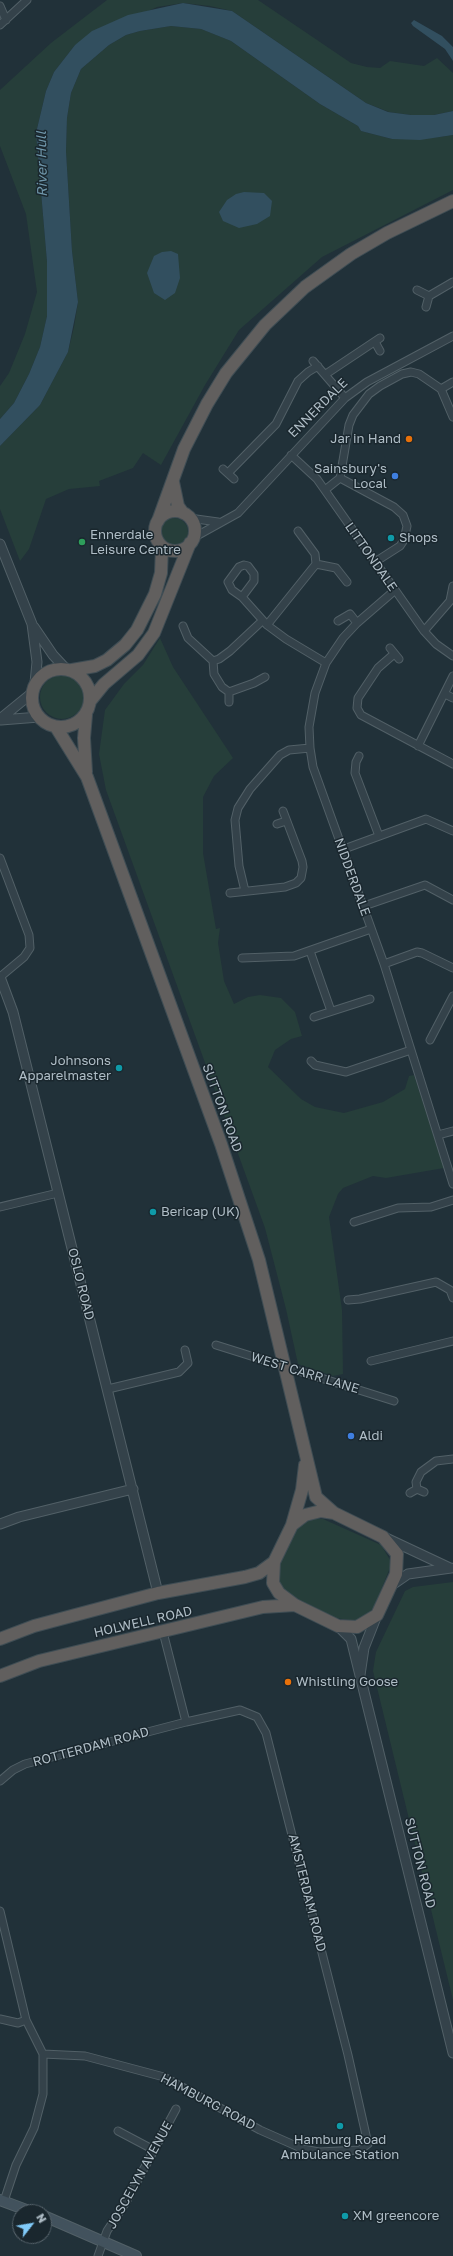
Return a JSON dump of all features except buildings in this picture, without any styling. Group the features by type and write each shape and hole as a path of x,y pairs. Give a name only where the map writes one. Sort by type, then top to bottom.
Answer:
{"highway":[{"path":"192,541 180,550 167,550 162,547 155,535 158,521 184,450 217,386 247,346 281,309 321,275 351,254 387,233 453,201"},
{"path":"87,777 84,738 86,715 91,700 104,684 138,655 154,633 192,541 194,527 174,494 173,481"},
{"path":"158,521 161,516 172,512 186,515"},
{"path":"86,715 72,725 56,727 46,723 39,717 33,706 34,688 48,671 95,666 107,660 125,645 137,630 155,594 161,573 162,547"},
{"path":"69,669 86,682 91,700"},
{"path":"56,727 87,777"},
{"name":"SUTTON ROAD","path":"87,777 248,1224 285,1366 316,1497 334,1513"},
{"path":"292,1525 298,1519 312,1512 334,1513 383,1537 394,1549 398,1560 396,1574 377,1615 357,1627 338,1626 295,1605 284,1598 276,1588 273,1576 274,1562 292,1525 302,1490 306,1456"},
{"name":"HOLWELL ROAD","path":"0,1639 34,1626 158,1593 245,1577 259,1573 274,1562"},
{"name":"HOLWELL ROAD","path":"0,1676 39,1662 263,1607 295,1605"}],"main road":[{"path":"2,2200 12,2204"},
{"path":"52,2219 136,2256"}],"street":[{"path":"3,22 27,0"},
{"path":"0,6 3,22"},
{"path":"426,307 429,296 453,282"},
{"path":"417,290 429,296"},
{"name":"ENNERDALE","path":"192,541 242,509 345,398 367,382 453,336"},
{"path":"326,374 378,340 380,351"},
{"path":"313,361 326,374 345,398"},
{"path":"234,479 226,470 276,424 298,381 318,366"},
{"path":"325,490 340,478 349,425 360,404 369,394 402,374 411,372 419,374 441,389 453,417"},
{"path":"441,389 453,382"},
{"name":"LITTONDALE","path":"291,456 317,479 394,591 424,631 436,644 453,656"},
{"path":"340,478 394,507 403,514 407,526 404,540 400,546 375,562"},
{"path":"186,515 220,522"},
{"path":"213,660 219,659 265,623 316,564 315,554 298,531"},
{"path":"0,544 32,624 53,655 69,669"},
{"path":"316,564 336,568 347,582"},
{"path":"424,631 452,602 453,586"},
{"name":"NIDDERDALE","path":"394,591 357,623 343,638 326,663 315,693 309,727 310,748 313,766 384,964 453,1184"},
{"path":"242,597 265,623 286,639 326,663"},
{"path":"338,621 350,614 357,623"},
{"path":"0,720 34,688 37,662 32,624"},
{"path":"183,626 188,638 213,660 214,674 222,688 229,692 254,683 265,677"},
{"path":"394,654 378,668 358,698 357,708 361,715 453,764"},
{"path":"418,746 453,676"},
{"path":"229,692 229,702"},
{"path":"445,694 453,698"},
{"path":"0,720 39,717"},
{"path":"245,891 239,866 235,820 238,808 250,789 280,755 290,750 310,748"},
{"path":"359,756 356,762 355,773 379,836"},
{"path":"230,893 291,885 296,883 301,878 303,867 302,861 283,811"},
{"path":"344,849 426,819 453,831"},
{"path":"277,824 286,821"},
{"path":"0,858 29,935 30,948 24,957 0,977"},
{"path":"364,906 425,885 453,900"},
{"path":"246,960 294,956 371,929"},
{"path":"310,951 331,1011"},
{"path":"384,964 417,952 422,952 453,968"},
{"name":"OSLO ROAD","path":"0,977 13,1012 158,1593"},
{"path":"430,1040 453,996"},
{"path":"314,1017 370,999"},
{"path":"313,1065 346,1072 411,1050"},
{"path":"438,1135 453,1132"},
{"path":"0,1207 58,1193"},
{"path":"354,1222 363,1223 398,1208 431,1207 453,1200"},
{"path":"348,1300 360,1299 436,1282 450,1290 453,1298"},
{"path":"371,1361 453,1341"},
{"name":"WEST CARR LANE","path":"216,1345 394,1401"},
{"path":"108,1389 179,1372 188,1363 185,1350"},
{"path":"410,1493 421,1491 416,1482 421,1472 436,1461 453,1460"},
{"path":"0,1524 133,1489"},
{"path":"383,1537 452,1568"},
{"path":"391,1586 408,1574 452,1568"},
{"name":"SUTTON ROAD","path":"360,1680 364,1648 377,1615"},
{"name":"SUTTON ROAD","path":"338,1626 350,1640 453,2053"},
{"path":"163,1632 186,1722"},
{"name":"AMSTERDAM ROAD","path":"186,1722 240,1710 257,1717 266,1733 348,2055 368,2144"},
{"name":"ROTTERDAM ROAD","path":"0,1781 13,1770 25,1764 186,1722"},
{"path":"0,1911 26,2020 43,2054 43,2094 34,2128 16,2164 2,2200"},
{"path":"0,2019 18,2024 26,2020"},
{"name":"HAMBURG ROAD","path":"43,2054 85,2056 164,2077 260,2130 303,2149 319,2152 360,2150 368,2144"},
{"name":"JOSCELYN AVENUE","path":"98,2256 107,2231 176,2109"},
{"path":"118,2131 154,2150"}],"green space":[{"path":"107,0 258,0 351,63 367,67 380,68 390,61 424,66 437,58 453,73 453,111 434,115 411,115 389,112 366,103 232,11 210,6 183,3 157,7 75,45 54,72 46,91 36,133 47,262 47,316 40,347 29,374 14,403 0,419 0,386 9,373 25,334 37,292 26,214 0,146 0,90 51,43"},
{"path":"171,26 201,29 231,41 320,104 358,126 361,131 392,139 453,135 453,190 322,257 239,330 205,385 161,465 143,453 133,468 99,481 100,486 69,489 46,499 29,549 20,561 0,509 0,446 40,405 68,352 74,327 78,302 72,251 66,151 67,118 71,93 81,69 109,45 126,35"},
{"path":"174,518 184,522 188,532 184,542 174,546 164,542 160,532 164,522"},
{"path":"160,638 173,667 233,758 214,776 203,797 203,853 216,929 220,928 218,943 224,981 234,1004 248,997 260,995 281,998 295,1012 302,1036 291,1039 275,1050 268,1067 301,1099 315,1107 344,1113 383,1102 405,1089 409,1076 414,1075 444,1168 386,1178 373,1176 343,1188 338,1194 329,1217 342,1310 343,1374 333,1376 298,1364 286,1309 265,1228 106,790 99,754 105,710 124,684 143,665"},
{"path":"58,675 66,675 78,681 84,693 84,701 78,713 66,719 58,719 46,713 40,701 40,693 46,681"},
{"path":"313,1519 323,1519 381,1545 392,1563 374,1607 367,1616 357,1621 335,1618 284,1592 279,1585 277,1567 296,1530 305,1522"},
{"path":"453,1582 453,2000 373,1671 376,1652 405,1591 413,1587"}],"water":[{"name":"River Hull","path":"183,3 232,11 366,103 388,112 411,115 434,115 453,111 453,135 420,140 392,139 361,131 358,126 320,104 231,41 201,29 171,26 140,31 126,35 109,45 81,69 71,93 67,118 66,151 72,251 78,302 68,352 40,405 0,446 0,419 14,403 29,374 40,347 47,316 47,262 36,133 46,91 54,72 75,45 92,31 128,15"},
{"path":"414,20 442,36 453,47 453,61 445,49 413,26 411,23"},
{"path":"244,192 264,193 272,201 270,216 257,224 239,228 223,221 219,212 227,200 236,194"},
{"path":"171,251 178,254 180,278 175,293 165,300 154,293 147,273 154,256 162,252"}],"place":[{"name":"Jar in Hand","path":"409,439"},
{"name":"Sainsbury's Local","path":"395,476"},
{"name":"Shops","path":"391,538"},
{"name":"Ennerdale Leisure Centre","path":"82,542"},
{"name":"Johnsons Apparelmaster","path":"119,1068"},
{"name":"Bericap (UK)","path":"153,1212"},
{"name":"Aldi","path":"351,1436"},
{"name":"Whistling Goose","path":"288,1682"},
{"name":"Hamburg Road Ambulance Station","path":"340,2126"},
{"name":"XM greencore","path":"345,2216"}]}
